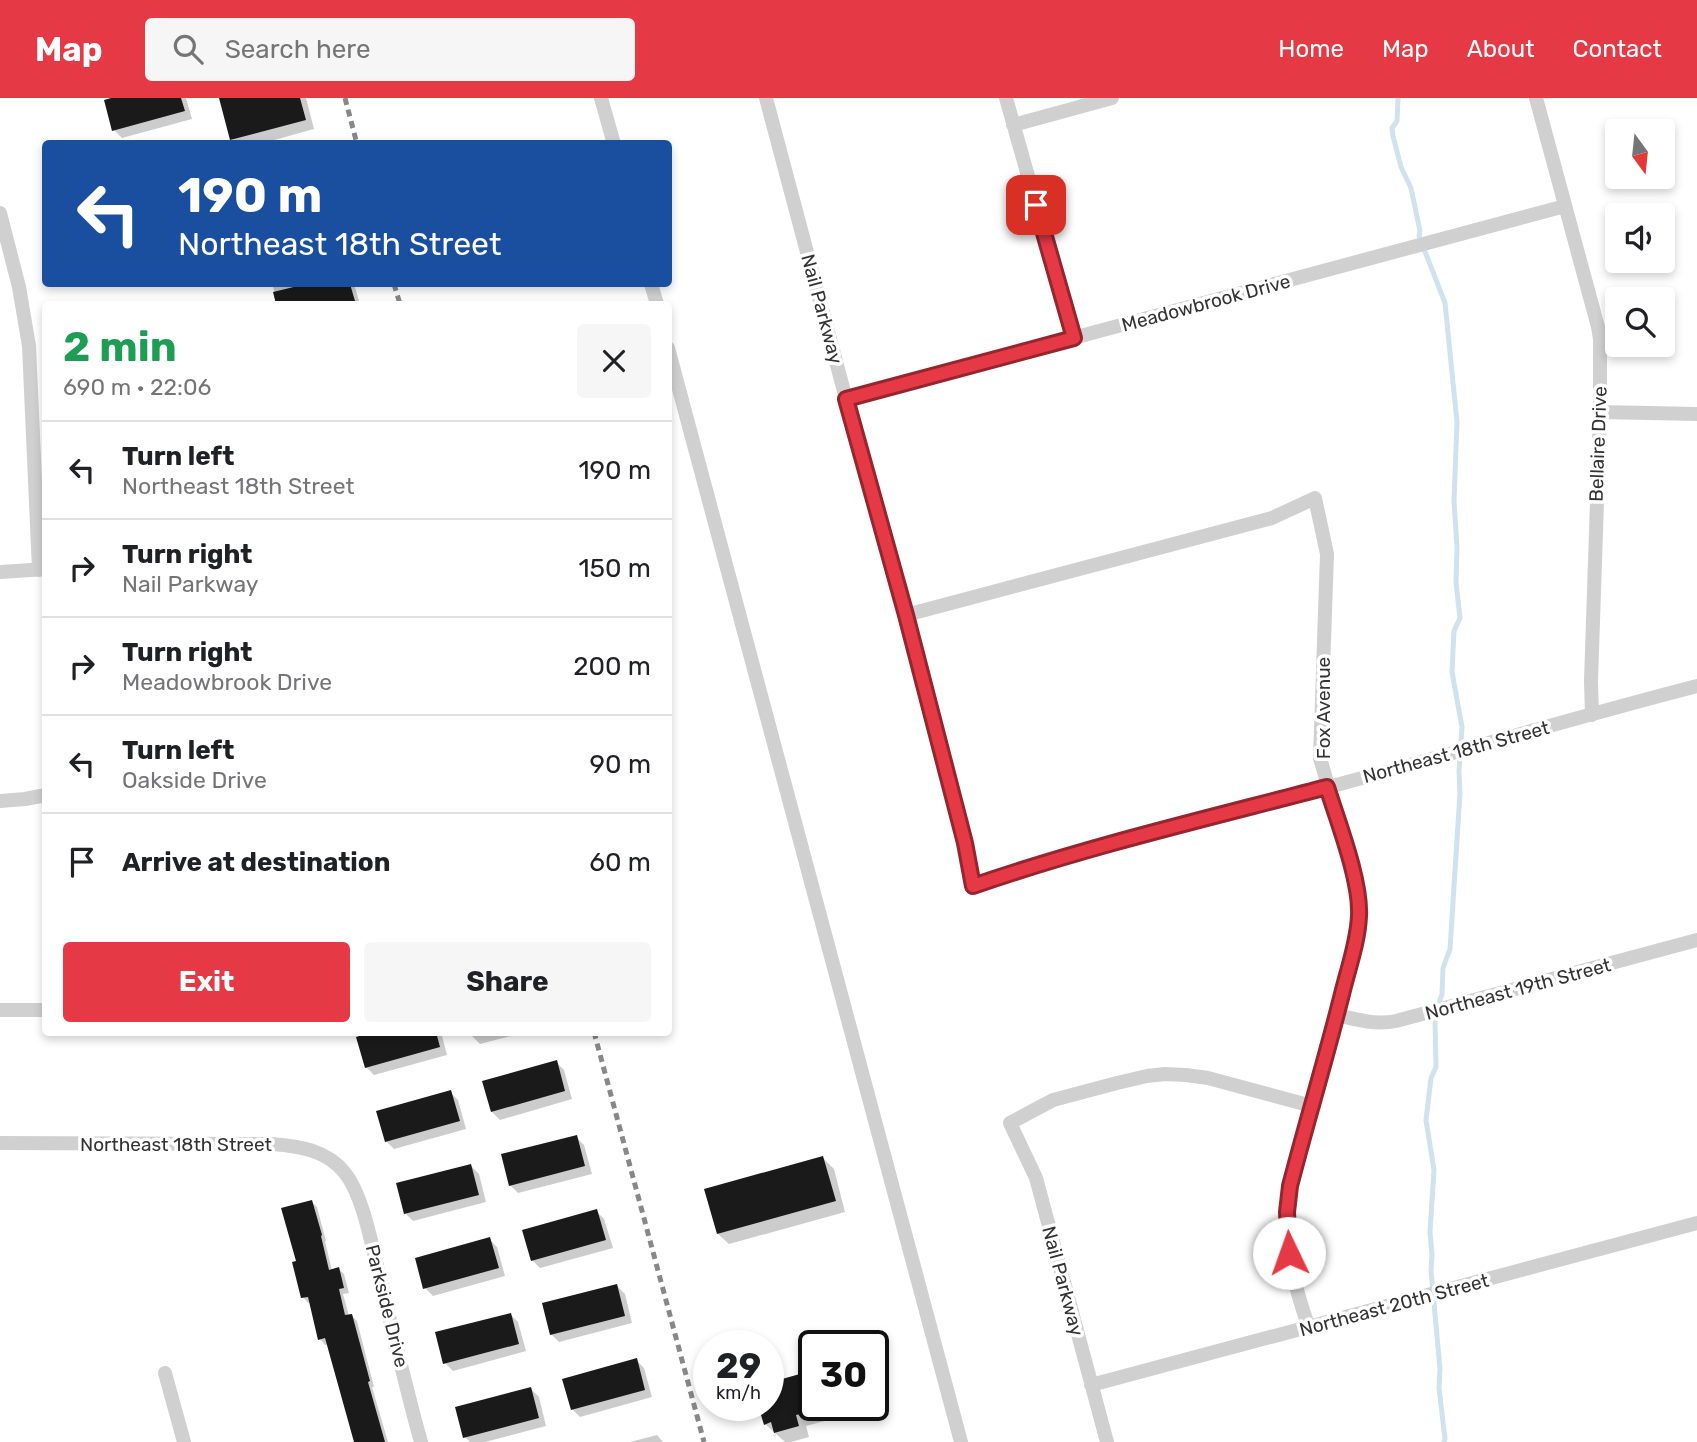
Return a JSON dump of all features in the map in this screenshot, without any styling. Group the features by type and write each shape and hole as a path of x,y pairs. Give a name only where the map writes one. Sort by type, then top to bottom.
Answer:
{"street":[{"path":"601,98 613,140"},
{"name":"Nail Parkway","path":"766,98 906,615 965,843 973,886"},
{"path":"1006,98 1074,338"},
{"path":"1013,125 1112,98"},
{"name":"Bellaire Drive","path":"1536,98 1600,339 1592,715"},
{"name":"Meadowbrook Drive","path":"846,399 1565,206"},
{"path":"0,214 19,288 29,346 42,570 0,572"},
{"path":"672,363 961,1442"},
{"path":"1600,412 1697,414"},
{"name":"Fox Avenue","path":"906,615 1259,521 1315,498 1327,554 1320,758 1352,869 1359,915 1355,943 1337,1015 1290,1186 1287,1233 1292,1274 1308,1328"},
{"name":"Northeast 18th Street","path":"973,886 1100,846 1476,747 1697,685"},
{"path":"0,800 42,796"},
{"name":"Northeast 19th Street","path":"1337,1015 1384,1023 1697,940"},
{"path":"0,1010 42,1010"},
{"name":"Nail Parkway","path":"1107,1442 1036,1178 1010,1123 1053,1100 1147,1076 1165,1074 1208,1078 1312,1106"},
{"name":"Northeast 18th Street","path":"0,1143 272,1144 319,1153 333,1161 344,1172"},
{"name":"Parkside Drive","path":"344,1172 356,1193 367,1228 421,1442"},
{"name":"Northeast 20th Street","path":"1091,1385 1697,1223"},
{"path":"165,1373 184,1442"}],"building":[{"path":"181,98 185,111 112,131 104,100"},
{"path":"219,98 300,98 306,120 230,140"},
{"path":"294,287 351,287 355,301 275,301 273,292"},
{"path":"437,1036 440,1047 365,1068 356,1037"},
{"path":"557,1060 565,1091 491,1112 482,1081"},
{"path":"451,1090 460,1121 385,1142 376,1111"},
{"path":"577,1135 585,1166 509,1186 501,1154"},
{"path":"823,1156 836,1201 717,1234 704,1189"},
{"path":"471,1164 479,1195 404,1214 396,1183"},
{"path":"312,1200 329,1270 339,1267 344,1288 339,1289 345,1315 352,1314 385,1442 354,1442 325,1338 318,1340 308,1297 301,1298 292,1262 296,1261 281,1208"},
{"path":"597,1209 606,1240 531,1261 522,1230"},
{"path":"490,1237 499,1268 423,1289 415,1258"},
{"path":"617,1284 625,1316 550,1335 542,1303"},
{"path":"511,1313 519,1344 443,1364 435,1332"},
{"path":"637,1358 645,1390 571,1410 562,1379"},
{"path":"798,1375 796,1415 799,1426 774,1433 771,1422 764,1425 763,1421 784,1421 784,1378"},
{"path":"531,1387 539,1418 463,1438 455,1407"}],"waterway":[{"path":"1398,98 1393,136 1401,167 1411,188 1419,236 1445,303 1457,422 1454,501 1456,582 1460,618 1454,631 1452,672 1462,727 1460,793 1450,949 1443,968 1439,1003 1441,1007 1435,1020 1436,1067 1431,1078 1426,1120 1434,1170 1430,1232 1431,1270 1444,1442"}],"railway":[{"path":"345,98 356,140"},
{"path":"395,287 399,301"},
{"path":"595,1036 704,1442"}],"route":[{"path":"1036,205 1074,338 846,399 906,615 965,843 973,886 1100,846 1327,787 1352,869 1359,915 1355,943 1337,1015 1290,1186 1287,1212 1289,1253"}]}
